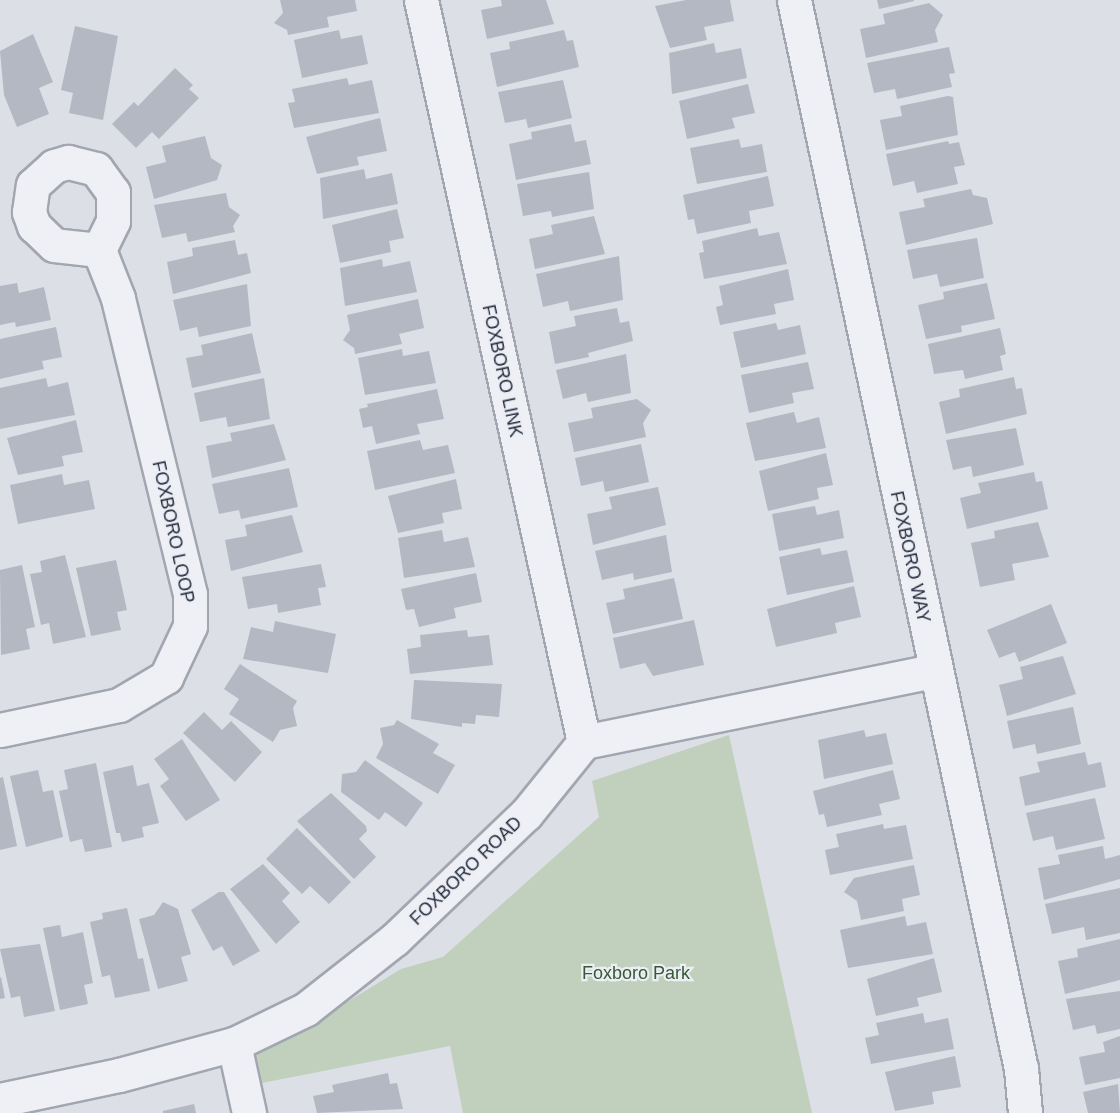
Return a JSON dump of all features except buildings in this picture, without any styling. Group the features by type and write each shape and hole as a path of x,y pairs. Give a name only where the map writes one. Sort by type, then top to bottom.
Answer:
{"street":[{"name":"FOXBORO LINK","path":"421,0 584,742"},
{"name":"FOXBORO WAY","path":"794,0 934,671 1021,1069 1025,1113"},
{"name":"FOXBORO LOOP","path":"0,730 119,705 166,677 190,626 190,594 118,297 99,250"},
{"path":"584,742 934,671"},
{"name":"FOXBORO ROAD","path":"0,1100 119,1075 234,1044 306,1009 395,939 526,814 584,742"},
{"path":"234,1044 249,1113"}],"green space":[{"name":"Foxboro Park","path":"729,735 812,1113 463,1113 450,1046 262,1083 255,1051 316,1021 401,969 443,957 599,817 592,781"}]}
